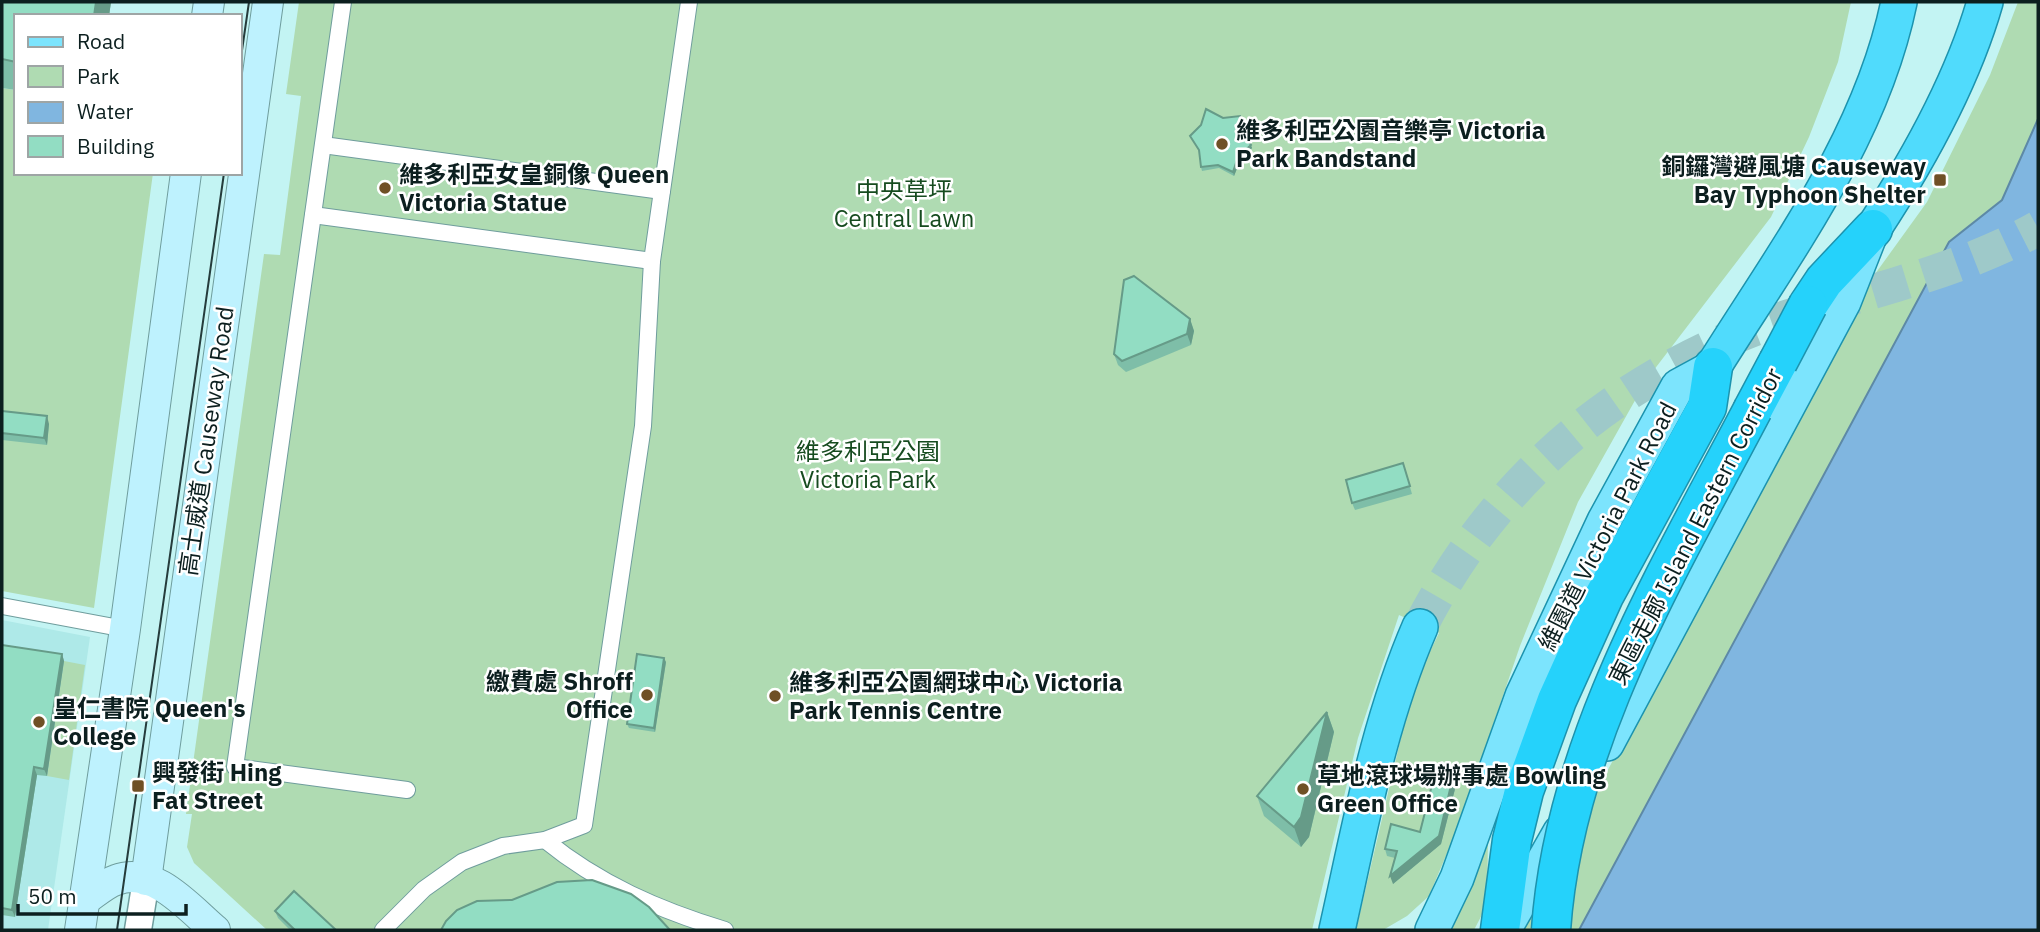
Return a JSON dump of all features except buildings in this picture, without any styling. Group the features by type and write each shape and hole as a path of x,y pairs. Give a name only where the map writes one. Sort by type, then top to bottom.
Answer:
{"highway":[{"name":"維園道 Victoria Park Road","path":"1713,367 1836,170 1868,100 1899,2"},
{"path":"1873,229 1944,103 1978,27 1985,2"},
{"name":"東區走廊 Island Eastern Corridor","path":"1551,930 1559,857 1568,821 1611,694 1667,571 1808,305 1825,281 1873,229"},
{"name":"東區走廊 Island Eastern Corridor","path":"1502,930 1515,828 1524,791 1557,700 1609,586 1707,407 1713,367"},
{"path":"1337,930 1381,738 1403,667 1420,627"}],"main road":[{"name":"高士威道 Causeway Road","path":"146,880 268,2"},
{"path":"82,916 125,629 186,175"},
{"path":"1502,930 1844,302 1873,229"},
{"name":"維園道 Victoria Park Road","path":"1432,930 1457,878 1522,696 1604,521 1678,386 1713,367"},
{"path":"82,916 115,880 146,880 171,891 215,930"}],"street":[{"path":"343,2 235,767 407,790"},
{"path":"383,930 424,889 462,862 503,846 545,840 584,825 643,426 652,261 689,2"},
{"path":"323,145 663,191"},
{"path":"313,215 652,261"},
{"path":"2,606 125,629"},
{"path":"545,840 614,888 673,914 724,930"},
{"path":"138,930 146,880"}],"shaded area":[{"name":"皇仁書院 Queen's College","path":"2,620 90,637 48,930 2,930"}],"green space":[{"name":"維多利亞公園 Victoria Park","path":"299,2 1851,2 1838,62 1809,137 1771,217 1647,379 1578,502 1520,646 1458,827 1429,896 1407,916 1383,930 1356,930 1413,686 1439,633 1399,615 1358,738 1312,930 267,930 194,863 187,847 192,814 186,814 264,254 280,255 301,96 286,94"},
{"path":"2018,2 2038,2 2038,119 2002,200 1949,242 1579,930 1522,930 1870,281 1927,202 1990,75"},
{"path":"2,88 14,90 14,175 153,175 94,608 2,591"},
{"path":"64,661 85,665 69,780 47,776"},
{"path":"1488,838 1487,905 1474,930 1439,930"}],"water":[{"path":"2038,119 2038,930 1579,930 1949,242 2002,200"}],"tunnel":[{"path":"1420,627 1451,572 1487,522 1528,476 1572,435 1621,398 1673,366 1729,339 1788,317 1947,268 2038,228"}],"tram line":[{"path":"242,50 249,2"},
{"path":"117,930 224,175"}],"place":[{"name":"維多利亞公園音樂亭 Victoria Park Bandstand","path":"1222,144"},
{"name":"銅鑼灣避風塘 Causeway Bay Typhoon Shelter","path":"1940,180"},
{"name":"維多利亞女皇銅像 Queen Victoria Statue","path":"385,188"},
{"name":"繳費處 Shroff Office","path":"647,695"},
{"name":"維多利亞公園網球中心 Victoria Park Tennis Centre","path":"775,696"},
{"name":"皇仁書院 Queen's College","path":"39,722"},
{"name":"興發街 Hing Fat Street","path":"138,786"},
{"name":"草地滾球場辦事處 Bowling Green Office","path":"1303,789"}],"park label":[{"name":"中央草坪 Central Lawn","path":"904,204"}]}
